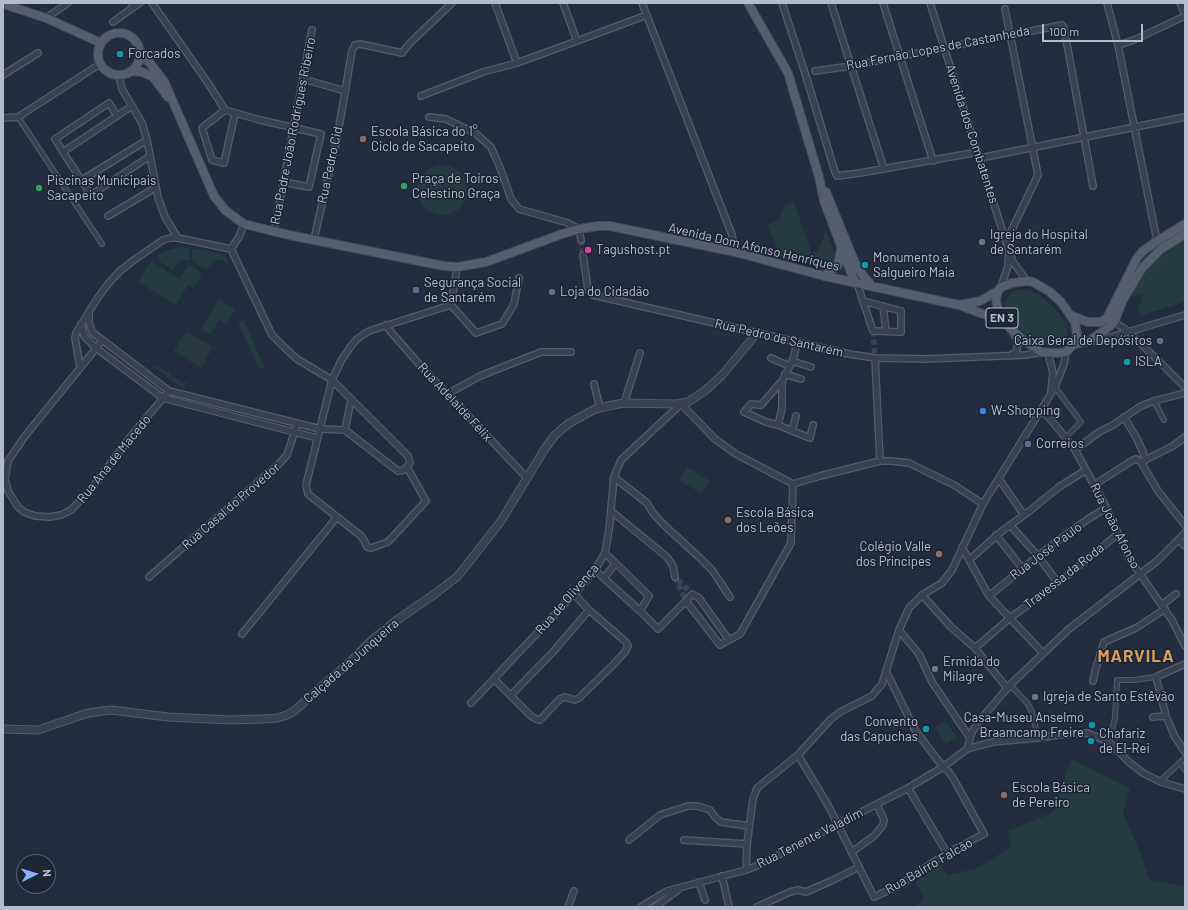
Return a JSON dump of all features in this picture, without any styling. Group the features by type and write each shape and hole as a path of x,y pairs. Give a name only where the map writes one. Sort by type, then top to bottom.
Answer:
{"main road":[{"path":"748,3 788,72 819,177 824,201 856,283"},
{"path":"4,4 46,18 101,43"},
{"path":"133,71 138,64 140,56 140,49 137,43 132,37 126,34 112,34 106,38 101,43 98,50 100,64 105,70 111,74 119,76 133,71 142,72 153,77 173,102"},
{"path":"140,56 149,62 164,81 214,196 225,210 244,224"},
{"path":"819,177 855,263 862,274 874,287"},
{"name":"Avenida Dom Afonso Henriques","path":"244,224 274,232 444,266 457,267 486,262 579,229 610,226 735,252 824,276 959,306 1002,319"},
{"path":"1072,316 1088,322 1101,322 1107,318 1137,258 1157,241 1185,224"},
{"path":"1074,344 1089,341 1097,337 1114,322 1123,300 1142,268 1161,249 1185,234"},
{"path":"824,276 838,265 841,246"},
{"path":"1027,281 1033,282 1050,292 1061,302 1075,322 1077,335 1074,344 1066,352 1044,352"},
{"name":"EN 3","path":"1027,281 1012,283 1000,289 996,299 1002,319 1011,330 1028,344 1044,352"},
{"name":"Avenida Dom Afonso Henriques","path":"959,306 980,301 1000,289"}],"street":[{"path":"46,18 68,3"},
{"path":"152,3 225,110 235,114 321,134 309,187 283,182"},
{"name":"Rua Pedro Cid","path":"314,239 337,139 352,51 355,45 360,44 402,53 410,42 452,3"},
{"path":"495,3 516,63"},
{"path":"563,3 577,41"},
{"path":"642,3 732,235 735,252"},
{"path":"782,3 837,176 933,161 1033,148 1185,118"},
{"path":"831,3 884,169"},
{"path":"882,3 933,161"},
{"name":"Avenida dos Combatentes","path":"930,3 1006,242 1013,262 1027,281"},
{"path":"1102,3 1110,12"},
{"path":"1107,3 1118,45 1157,241"},
{"path":"1118,45 1134,40 1185,15 1180,3"},
{"path":"113,22 136,4"},
{"path":"1005,9 1038,176 1006,242"},
{"path":"421,96 483,72 516,63 647,15"},
{"name":"Rua Fernão Lopes de Castanheda","path":"815,71 851,66 1062,25 1085,138"},
{"name":"Rua Padre João Rodrigues Ribeiro","path":"274,232 312,30"},
{"path":"3,75 38,53"},
{"path":"3,118 18,117 100,64"},
{"path":"119,76 122,89 142,123 147,140 155,188 165,217 178,238"},
{"path":"303,79 345,91"},
{"path":"117,116 109,103 55,139 91,195 150,156"},
{"path":"63,152 132,106"},
{"path":"225,110 202,128 212,160 224,163 235,114"},
{"path":"18,117 102,244"},
{"path":"429,117 446,120 475,133 491,147 512,199 519,208 568,223 579,229 581,240"},
{"path":"1085,138 1093,186"},
{"path":"82,180 147,140"},
{"path":"108,216 155,188"},
{"path":"231,249 244,224"},
{"path":"80,367 75,338 81,324 104,289 120,271 148,250 170,238 178,238 231,249"},
{"path":"89,313 89,322 92,332 169,391 297,424 320,429 345,430 398,471 402,471 410,462 408,456 332,380 297,358 272,335 231,249"},
{"path":"1000,289 1008,266 1009,250"},
{"name":"Rua Pedro de Santarém","path":"583,255 588,290 593,295 849,354 875,358 926,359 1010,356 1044,352"},
{"path":"457,267 451,305 476,334 502,324 514,304 519,278"},
{"path":"856,283 873,331 902,332 901,311 863,301"},
{"path":"407,467 426,501 388,542 371,548 367,547 361,536 308,494 306,485 332,380 341,361 357,339 369,331 451,305"},
{"path":"883,306 886,331"},
{"path":"1089,341 1101,340 1185,315"},
{"path":"1114,322 1128,331 1185,387"},
{"path":"81,324 84,336 96,348 163,398 317,438"},
{"name":"Rua Adelaide Félix","path":"386,325 447,394 527,478"},
{"path":"1010,356 1016,352 1018,345 1017,340 1011,330"},
{"path":"757,333 731,366 716,382 694,398 681,404 715,439 736,454 793,484 820,476 880,462 891,461 909,463 954,485 983,504"},
{"name":"Rua Ana de Macedo","path":"102,341 25,436 8,461 5,479 9,495 24,512 42,518 56,517 71,510 92,488 169,391"},
{"path":"797,343 791,364 782,381 761,405 751,404 744,412 766,422 778,425 810,438 813,425"},
{"path":"447,394 480,376 541,352 571,352"},
{"path":"1044,352 1053,374 1050,395"},
{"path":"746,870 749,826 753,799 758,788 798,755 830,720 840,712 872,696 882,684 899,630 909,608 922,595 942,582 952,570 983,504 1055,386 1064,364 1066,352"},
{"path":"624,404 640,353"},
{"path":"771,358 791,364 811,367"},
{"path":"875,358 880,462"},
{"path":"786,374 801,379"},
{"path":"778,425 782,409 782,381"},
{"path":"594,384 600,408"},
{"path":"1055,386 1081,422 1066,437"},
{"path":"1075,450 1099,432 1113,425 1141,406 1185,393"},
{"path":"345,430 351,400"},
{"path":"1154,401 1164,420"},
{"name":"Calçada da Junqueira","path":"3,729 38,730 98,710 124,710 168,717 230,720 278,718 289,714 350,662 372,640 397,620 444,588 458,576 501,521 550,442 562,429 575,419 600,408 624,404 681,404"},
{"name":"Rua de Olivença","path":"471,703 595,570 605,553 609,530 614,476 621,460 681,404"},
{"name":"Rua João Afonso","path":"1041,410 1066,437 1075,450 1106,508 1129,558 1163,607 1184,643"},
{"path":"792,431 796,416"},
{"path":"1124,417 1143,452 1143,461 1158,491 1185,526"},
{"name":"Rua Casal do Provedor","path":"149,578 279,464 287,455 297,424"},
{"path":"1094,485 1133,460 1143,461 1173,446 1185,437"},
{"path":"969,560 996,535 1024,515 1058,487 1086,470"},
{"path":"614,476 647,503 664,526 712,570 730,596"},
{"path":"999,479 1024,515"},
{"path":"686,601 720,645 740,634 791,543 793,484"},
{"name":"Rua José Paulo","path":"989,596 1022,568 1082,523 1106,508"},
{"path":"611,511 667,557 674,566 675,577"},
{"path":"242,634 337,517"},
{"path":"1010,525 1038,556 1058,583"},
{"path":"967,750 970,738 985,713 1008,687 1069,629 1140,575 1185,533"},
{"name":"Travessa da Roda","path":"975,648 1010,618 1058,583 1118,534"},
{"path":"996,535 1022,568"},
{"path":"1179,540 1185,546"},
{"path":"962,547 989,596 1043,653"},
{"path":"605,553 649,596 640,611"},
{"path":"604,578 615,564"},
{"path":"595,570 658,629 692,594 699,598 729,640"},
{"path":"494,679 532,716 540,720 560,699 565,697 575,700 579,698 625,652 628,646 626,642 589,610 574,594"},
{"path":"1093,682 1104,642 1136,628 1163,607 1176,594"},
{"path":"922,595 951,627 975,648 1008,687 1028,704 1035,723 1037,738"},
{"path":"511,695 552,653 589,610"},
{"path":"899,630 919,654 932,682 970,738"},
{"path":"1185,664 1156,677 1134,680 1117,680 1115,718 1109,742 1137,768 1159,782 1185,790"},
{"path":"886,670 915,730 943,767"},
{"path":"1156,677 1166,716 1175,736 1185,752"},
{"path":"1153,717 1166,716"},
{"name":"Rua Tenente Valadim","path":"642,906 667,891 746,870 877,805 943,767 975,746 993,742 1086,733 1109,742"},
{"path":"757,907 790,892 798,890 806,892 831,882 859,868 828,805 798,755"},
{"path":"1159,782 1185,758"},
{"path":"1180,763 1185,770"},
{"name":"Rua Bairro Falcão","path":"859,868 874,897 898,886 947,853 984,834 953,778 943,767"},
{"path":"908,788 947,853"},
{"path":"852,852 874,836 883,825 884,820 877,805"},
{"path":"629,840 660,815 688,806 697,806 710,810 721,822 749,826"},
{"path":"684,840 747,844"},
{"path":"722,876 729,907"},
{"path":"699,882 704,900"},
{"path":"655,907 674,892 686,886"},
{"path":"568,907 574,891"},
{"path":"662,902 667,907"}],"green space":[{"path":"437,165 447,165 460,172 467,185 467,195 460,208 447,215 437,215 428,211 421,204 417,195 417,185 421,176 428,169"},
{"path":"794,203 812,254 817,251 826,230 835,255 835,262 831,267 825,268 780,257 768,225 779,220 785,205"},
{"path":"1185,240 1185,302 1142,315 1137,306 1143,302 1140,294 1133,297 1131,294 1138,281 1150,264"},
{"path":"180,247 189,248 190,260 182,260 173,270 160,262 158,257 159,254"},
{"path":"192,248 221,254 229,263 226,264 225,261 215,260 206,269 192,262"},
{"path":"151,261 179,279 190,264 202,274 194,288 188,285 176,305 138,282"},
{"path":"1017,290 1033,292 1042,297 1056,310 1067,329 1067,335 1064,343 1055,347 1039,344 1020,329 1007,312 1005,304 1007,297"},
{"path":"219,299 235,309 226,324 219,320 210,335 201,329"},
{"path":"244,320 266,371 257,365 238,322"},
{"path":"186,331 213,347 201,368 174,351"},
{"path":"146,357 152,365 162,368 165,372 170,372 172,377 175,377 182,383 189,382 183,389 145,360"},
{"path":"687,467 710,481 702,494 679,480"},
{"path":"945,721 957,737 946,744 935,728"},
{"path":"1071,759 1130,788 1123,813 1142,857 1149,879 1185,887 1185,907 915,907 924,899 916,882 940,864 947,876 977,868 1011,847 1007,831 1052,813"}],"tunnel":[{"path":"581,240 583,255"},
{"path":"873,331 875,358"},
{"path":"675,577 686,601"},
{"path":"678,580 692,594"}],"place":[{"name":"Forcados","path":"120,54"},
{"name":"Escola Básica do 1° Ciclo de Sacapeito","path":"363,139"},
{"name":"Praça de Toiros Celestino Graça","path":"404,186"},
{"name":"Piscinas Munícipais Sacapeito","path":"39,188"},
{"name":"Igreja do Hospital de Santarém","path":"982,242"},
{"name":"Tagushost.pt","path":"588,250"},
{"name":"Monumento a Salgueiro Maia","path":"865,265"},
{"name":"Segurança Social de Santarém","path":"416,290"},
{"name":"Loja do Cidadão","path":"552,292"},
{"name":"Caixa Geral de Depósitos","path":"1160,341"},
{"name":"ISLA","path":"1127,362"},
{"name":"W-Shopping","path":"983,411"},
{"name":"Correios","path":"1028,444"},
{"name":"Escola Básica dos Leões","path":"728,520"},
{"name":"Colégio Valle dos Príncipes","path":"939,554"},
{"name":"Ermida do Milagre","path":"935,669"},
{"name":"Igreja de Santo Estêvão","path":"1035,697"},
{"name":"Casa-Museu Anselmo Braamcamp Freire","path":"1092,725"},
{"name":"Convento das Capuchas","path":"926,729"},
{"name":"Chafariz de El-Rei","path":"1091,741"},
{"name":"Escola Básica de Pereiro","path":"1004,795"}],"district":[{"name":"MARVILA","path":"1136,656"}]}
